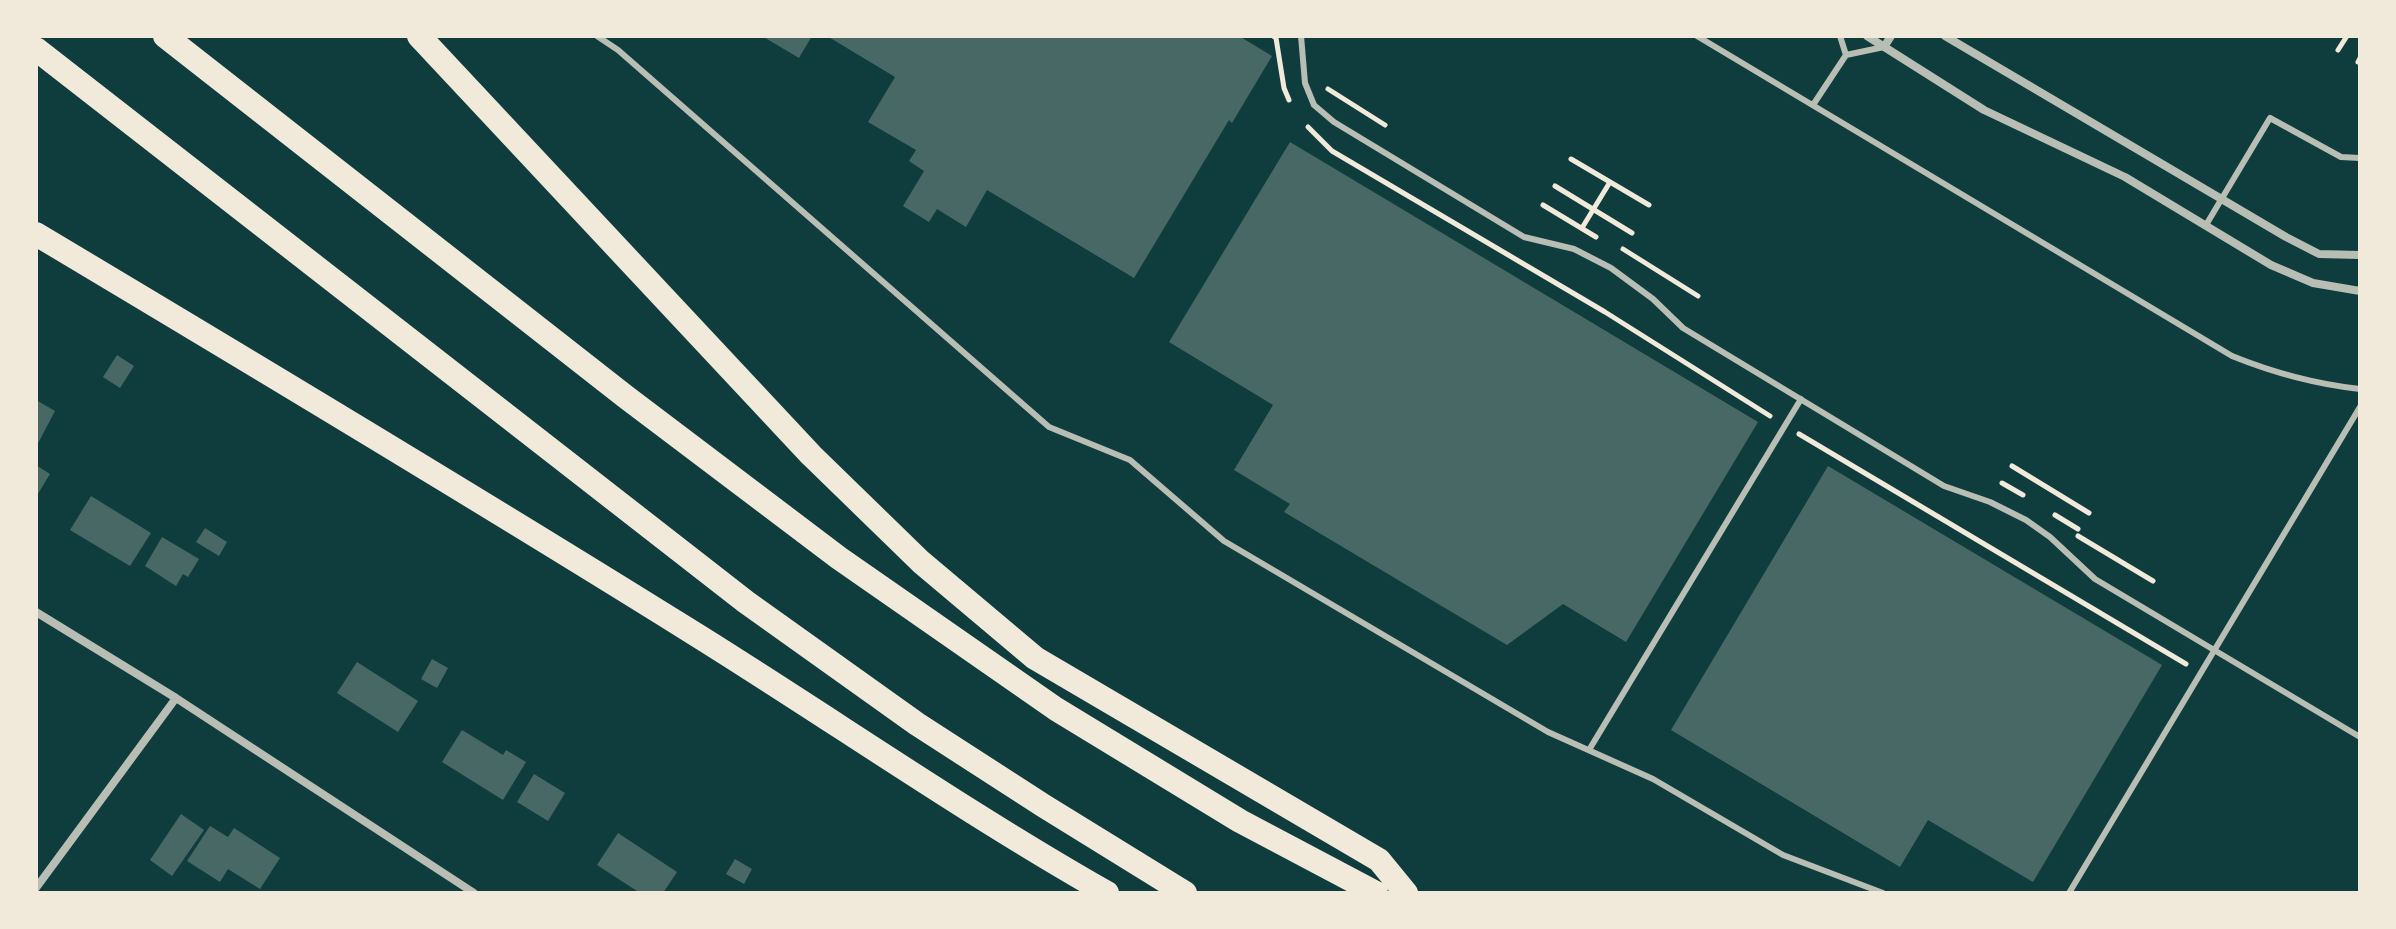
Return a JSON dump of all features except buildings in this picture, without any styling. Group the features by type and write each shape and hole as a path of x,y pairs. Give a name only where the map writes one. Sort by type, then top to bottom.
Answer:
{"highway":[{"path":"165,36 626,397 839,558 1056,709 1240,821 1376,893"},
{"path":"419,36 811,455 921,562 1035,658 1379,860 1406,893"},
{"path":"37,49 746,602 917,724 1185,893"},
{"path":"36,234 468,492 744,665 931,787 1107,893"}],"street":[{"path":"1867,36 1984,110 2125,177 2271,265 2313,283 2360,291"},
{"path":"1884,47 1891,36"},
{"path":"1945,36 2286,237 2319,254 2360,255"},
{"path":"36,612 176,698 474,893"},
{"path":"36,888 176,698"}],"lane":[{"path":"597,36 618,50 1049,427 1130,460 1224,541 1548,732 1653,779 1783,855 1883,893"},
{"path":"1301,36 1305,83 1314,105 1334,122 1524,237 1574,249 1611,268 1653,299 1683,328 1944,486 1990,502 2026,520 2050,537 2095,579 2360,737"},
{"path":"1697,36 2232,356 2306,381 2360,389"},
{"path":"1840,36 1846,55"},
{"path":"1813,105 1846,55 1884,47"},
{"path":"2206,225 2270,118 2341,157 2360,158"},
{"path":"1589,750 1801,399"},
{"path":"2069,893 2360,407"}],"path":[{"path":"1273,36 1279,50 1284,88 1295,113"},
{"path":"2338,50 2347,36"},
{"path":"1321,85 1385,125"},
{"path":"1304,123 1332,151 1605,312 1785,425 2202,673"},
{"path":"1571,159 1649,205"},
{"path":"1582,228 1610,182"},
{"path":"1555,186 1632,233"},
{"path":"1543,205 1608,244"},
{"path":"1623,249 1698,296"},
{"path":"2012,466 2089,513"},
{"path":"2075,534 2153,581"}]}
